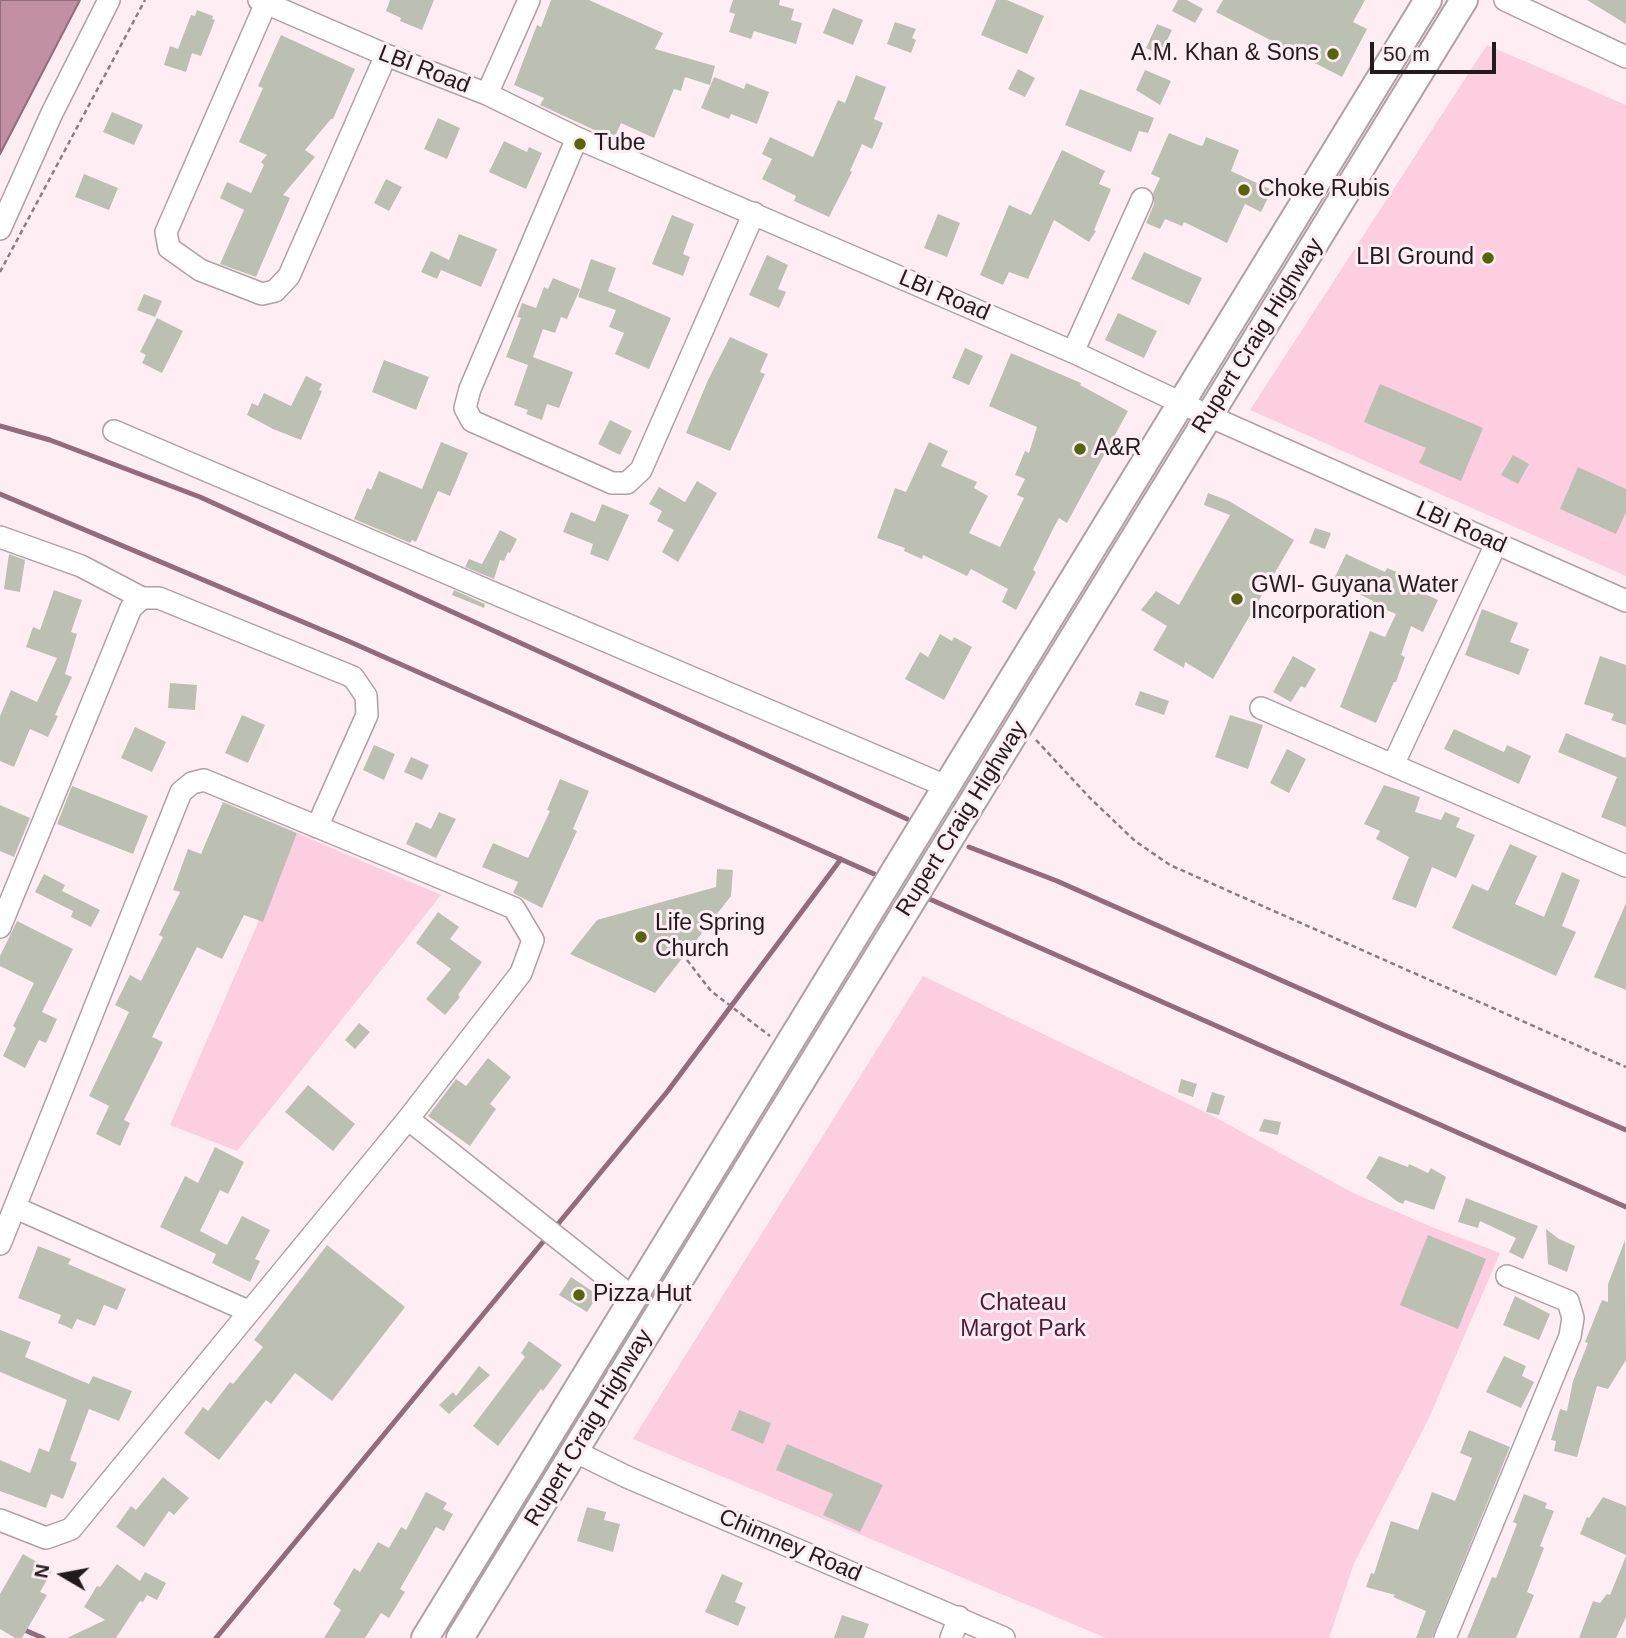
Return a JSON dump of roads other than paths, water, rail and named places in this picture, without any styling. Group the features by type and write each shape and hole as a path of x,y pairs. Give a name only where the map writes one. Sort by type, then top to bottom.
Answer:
{"main road":[{"name":"Rupert Craig Highway","path":"425,1638 1428,0"},
{"name":"Rupert Craig Highway","path":"460,1638 1464,0"}],"street":[{"path":"0,229 52,113 109,0"},
{"path":"487,94 529,0"},
{"path":"1505,0 1539,7 1626,57"},
{"path":"263,2 166,232 169,248 200,270 262,294 275,290 289,276 386,55"},
{"name":"LBI Road","path":"263,2 386,55 487,94 577,138 1073,352 1182,404 1626,601"},
{"path":"577,138 470,389 465,408 472,421 612,483 626,483 641,470 754,213"},
{"path":"1073,352 1142,200"},
{"path":"114,431 948,787"},
{"path":"0,537 81,566 142,598 159,598 353,677 366,695 367,715 317,827"},
{"path":"1393,765 1496,544"},
{"path":"0,927 131,608 142,598"},
{"path":"1261,708 1626,866"},
{"path":"0,1244 181,792 192,783 204,780 514,908 533,940 521,973 408,1119 71,1529 46,1538 0,1520"},
{"path":"408,1119 632,1297"},
{"path":"16,1208 248,1311"},
{"path":"1445,1638 1570,1336 1573,1318 1568,1301 1507,1276"},
{"name":"Chimney Road","path":"576,1452 627,1477 1004,1638"},
{"path":"951,1638 959,1617"}],"waterway":[{"path":"0,426 50,440 200,497 907,819"},
{"path":"0,494 348,641 881,877"},
{"path":"969,847 1057,881 1626,1130"},
{"path":"553,1230 667,1092 841,859"},
{"path":"925,897 1626,1207"},
{"path":"216,1638 547,1237"},
{"path":"20,1628 43,1638"}],"place":[{"name":"A.M. Khan & Sons","path":"1333,54"},
{"name":"Tube","path":"580,144"},
{"name":"Choke Rubis","path":"1244,190"},
{"name":"LBI Ground","path":"1488,258"},
{"name":"A&R","path":"1080,449"},
{"name":"GWI- Guyana Water Incorporation","path":"1237,599"},
{"name":"Life Spring Church","path":"641,937"},
{"name":"Pizza Hut","path":"579,1295"}],"park label":[{"name":"Chateau Margot Park","path":"1023,1317"}]}
